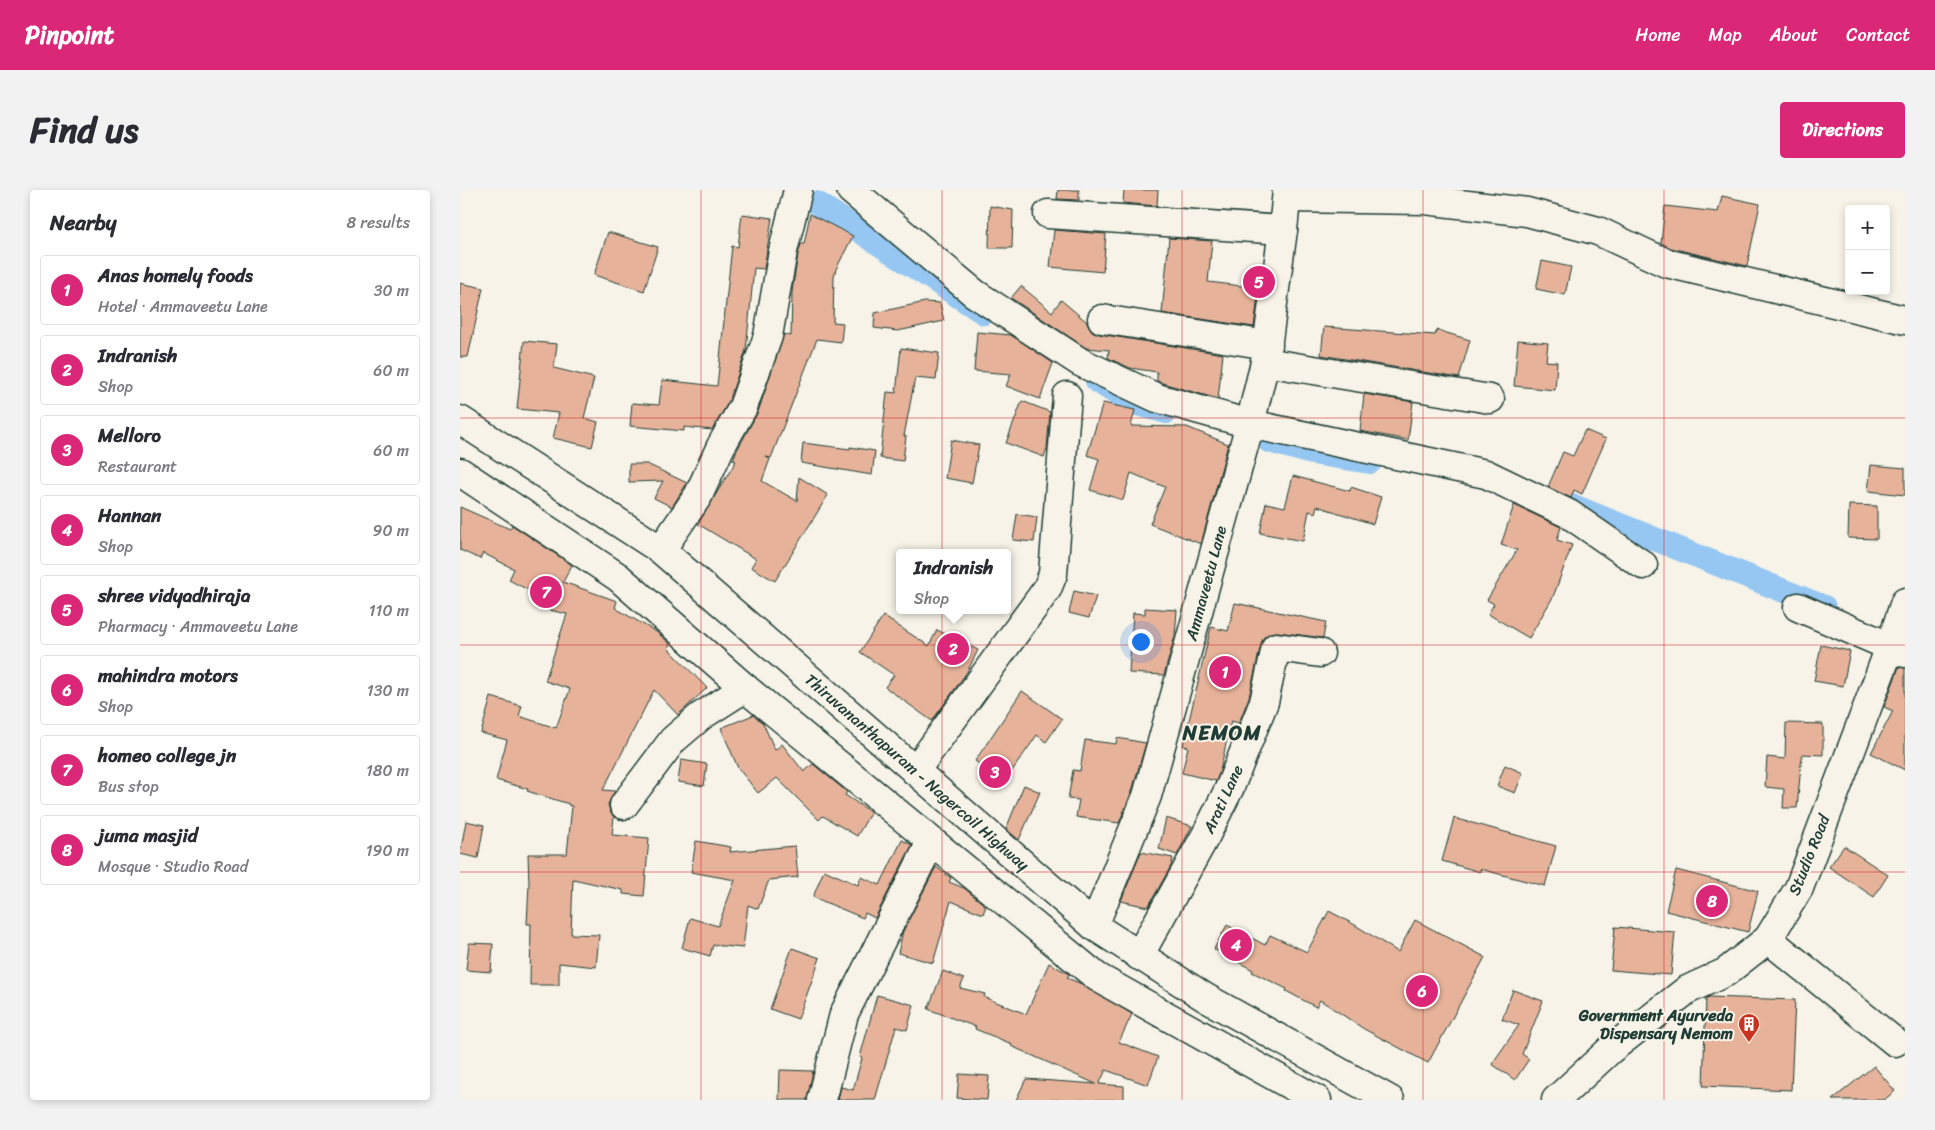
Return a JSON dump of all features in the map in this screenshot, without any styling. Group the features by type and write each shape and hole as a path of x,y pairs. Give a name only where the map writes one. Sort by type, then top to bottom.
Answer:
{"street":[{"path":"661,550 698,496 721,446 743,407 768,336 783,251 798,190"},
{"path":"851,190 974,293 1080,362 1156,398 1250,424 1486,474 1569,514 1643,566"},
{"path":"1287,194 1425,200 1527,212 1598,231 1666,263 1905,320"},
{"name":"Ammaveetu Lane","path":"1094,926 1147,796 1250,424 1266,353 1287,194"},
{"path":"1048,214 1283,230"},
{"path":"1102,319 1490,399"},
{"path":"916,771 1046,590 1053,574 1068,396"},
{"name":"Thiruvananthapuram - Nagercoil Highway","path":"460,420 661,550 1094,926 1206,998 1390,1100"},
{"path":"460,472 618,577 745,688 1097,977 1317,1100"},
{"name":"Studio Road","path":"1556,1100 1610,1050 1687,990 1726,972 1768,939 1798,888 1897,650 1905,602"},
{"path":"1798,607 1897,650"},
{"name":"Arati Lane","path":"1139,956 1206,835 1230,787 1264,702 1276,647 1320,654"},
{"path":"624,805 673,740 700,716 745,688"},
{"path":"822,1100 844,1014 932,842"},
{"path":"1768,939 1895,1042"}],"building":[{"path":"1058,190 1079,190 1079,200 1057,199"},
{"path":"1124,190 1158,190 1157,206 1123,203"},
{"path":"1722,196 1760,204 1747,266 1671,248 1661,243 1665,206 1718,212"},
{"path":"990,206 1013,210 1012,248 989,248"},
{"path":"742,214 772,218 764,269 754,268 746,350 729,401 712,430 684,427 684,431 630,426 632,403 659,405 662,380 717,386 732,246 738,247"},
{"path":"810,214 853,236 834,276 833,322 843,323 841,342 817,339 771,458 766,457 770,459 762,481 797,501 799,477 828,495 775,581 751,567 756,559 698,524 736,461 733,460 736,452 758,412 784,334 791,336 792,292 798,254 801,244 804,244"},
{"path":"1054,230 1106,234 1103,272 1050,267"},
{"path":"608,232 658,247 644,291 594,275"},
{"path":"1169,238 1212,241 1208,282 1259,288 1254,327 1162,313"},
{"path":"1542,261 1571,267 1565,295 1536,289"},
{"path":"460,283 483,288 468,357 460,357"},
{"path":"1021,286 1052,312 1061,300 1087,322 1092,331 1099,334 1223,354 1218,399 1157,381 1157,372 1130,368 1108,358 1109,350 1086,348 1011,298"},
{"path":"925,302 940,303 944,321 898,331 874,328 875,313"},
{"path":"1324,327 1435,335 1437,330 1470,340 1459,378 1321,355"},
{"path":"977,332 1011,335 1053,363 1040,399 1006,386 1011,374 974,371"},
{"path":"1518,340 1548,343 1546,361 1557,362 1555,390 1514,386"},
{"path":"524,341 557,344 554,368 594,378 584,418 598,422 592,447 553,438 559,413 517,409"},
{"path":"901,348 939,353 936,380 915,378 904,436 906,436 903,461 880,458 887,392 896,393"},
{"path":"1364,394 1413,402 1408,440 1360,431"},
{"path":"1022,401 1050,412 1047,448 1044,457 1006,443"},
{"path":"1103,403 1135,410 1131,426 1187,427 1228,444 1201,544 1150,524 1165,487 1131,473 1123,500 1090,490 1099,459 1087,455"},
{"path":"1585,430 1606,439 1582,494 1574,490 1571,498 1548,487 1563,452 1573,456"},
{"path":"951,440 979,445 972,483 945,478"},
{"path":"803,443 875,451 872,475 801,463"},
{"path":"629,464 647,464 687,483 672,507 654,498 663,481 629,482"},
{"path":"1871,465 1905,468 1905,495 1868,491"},
{"path":"1293,476 1350,491 1351,487 1381,497 1373,524 1317,506 1315,513 1309,511 1303,541 1260,533 1266,503 1285,507"},
{"path":"1514,505 1561,527 1557,540 1572,545 1553,597 1529,638 1488,614 1494,604 1487,600 1517,550 1501,545"},
{"path":"1849,505 1877,506 1877,539 1848,538"},
{"path":"460,507 510,529 512,525 572,565 563,582 617,601 615,608 658,633 670,644 668,648 707,688 678,715 654,690 603,790 615,791 608,804 610,812 614,817 612,835 649,838 644,896 623,894 623,890 573,879 571,934 599,935 596,967 559,963 559,985 530,985 531,924 527,924 528,854 567,854 572,806 527,791 528,789 496,780 507,740 481,733 491,697 522,706 519,716 556,728 570,689 545,681 567,614 536,607 538,595 509,580 514,569 483,553 480,559 460,550"},
{"path":"1017,514 1037,517 1034,542 1013,540"},
{"path":"1074,591 1096,596 1089,618 1069,613"},
{"path":"1235,603 1326,622 1323,638 1278,632 1270,633 1264,637 1249,697 1239,723 1231,721 1216,781 1182,773 1188,747 1183,746 1211,627 1228,631"},
{"path":"1145,608 1177,610 1175,636 1164,675 1129,673 1133,613 1145,614"},
{"path":"883,616 929,646 937,630 978,650 967,672 932,721 885,687 894,675 860,652"},
{"path":"1821,645 1850,651 1843,686 1814,681"},
{"path":"1899,667 1905,668 1905,770 1871,753 1893,711 1884,707"},
{"path":"1022,691 1062,719 1046,742 1037,735 1005,781 975,761"},
{"path":"753,715 763,723 775,750 782,744 804,772 813,764 847,792 845,795 871,812 857,836 823,816 819,820 777,778 758,793 738,768 721,728"},
{"path":"1786,723 1823,724 1823,755 1802,754 1797,808 1783,808 1784,789 1765,787 1767,757 1785,759"},
{"path":"1117,738 1146,743 1132,791 1119,823 1076,817 1079,800 1068,799 1073,770 1080,771 1085,740 1116,744"},
{"path":"681,760 707,764 704,786 678,782"},
{"path":"1505,765 1523,773 1515,793 1497,786"},
{"path":"1024,785 1040,792 1019,840 1006,829"},
{"path":"1166,818 1192,826 1177,855 1159,849"},
{"path":"1454,818 1556,846 1545,886 1480,869 1480,872 1442,861"},
{"path":"466,821 484,825 478,858 460,854"},
{"path":"902,840 912,845 875,918 865,913 863,918 813,897 824,870 858,885 861,877 880,885"},
{"path":"696,841 731,847 730,852 795,846 798,877 769,880 758,909 748,905 743,948 713,945 710,956 682,948 690,918 718,926 735,880 691,872"},
{"path":"1844,846 1888,875 1874,897 1829,867"},
{"path":"1141,852 1173,858 1171,866 1148,907 1121,901"},
{"path":"936,867 951,878 949,882 964,888 986,906 983,914 951,901 933,963 898,953 903,931"},
{"path":"1676,870 1758,891 1748,932 1666,911"},
{"path":"1329,911 1398,952 1415,920 1485,957 1428,1063 1364,1029 1320,1000 1316,1007 1214,949 1227,925 1265,945 1270,935 1307,952"},
{"path":"1615,927 1675,932 1671,975 1611,970"},
{"path":"469,943 493,944 491,972 466,970"},
{"path":"792,948 820,958 798,1019 770,1009"},
{"path":"1049,963 1069,974 1067,978 1082,984 1132,1014 1119,1042 1158,1057 1148,1085 1106,1070 1099,1084 1124,1086 1124,1100 1016,1100 1026,1079 1096,1084 1011,1046 1012,1044 975,1029 976,1027 928,1009 943,971 964,979 960,988 985,994 984,997 1026,1014"},
{"path":"1513,990 1543,1001 1522,1054 1529,1059 1515,1080 1492,1064 1519,1025 1502,1019"},
{"path":"877,995 914,1005 907,1030 896,1027 875,1100 838,1100 841,1087 853,1090"},
{"name":"Government Ayurveda Dispensary Nemom","path":"1706,998 1795,1000 1791,1090 1703,1086"},
{"path":"1874,1066 1895,1091 1884,1100 1832,1100"},
{"path":"780,1070 813,1071 807,1100 779,1100"},
{"path":"959,1074 989,1076 987,1100 957,1098"}],"waterway":[{"path":"817,203 984,313"},
{"path":"1097,381 1130,402 1166,412"},
{"path":"1269,441 1312,453 1370,462"},
{"path":"1563,502 1824,607"}],"place":[{"name":"shree vidyadhiraja","path":"1259,282"},
{"name":"homeo college jn","path":"546,592"},
{"name":"Indranish","path":"953,649"},
{"name":"Anas homely foods","path":"1225,672"},
{"name":"Melloro","path":"995,772"},
{"name":"juma masjid","path":"1712,901"},
{"name":"Hannan","path":"1236,945"},
{"name":"mahindra motors","path":"1422,991"},
{"name":"Government Ayurveda Dispensary Nemom","path":"1749,1043"}],"district":[{"name":"NEMOM","path":"1222,733"}]}
